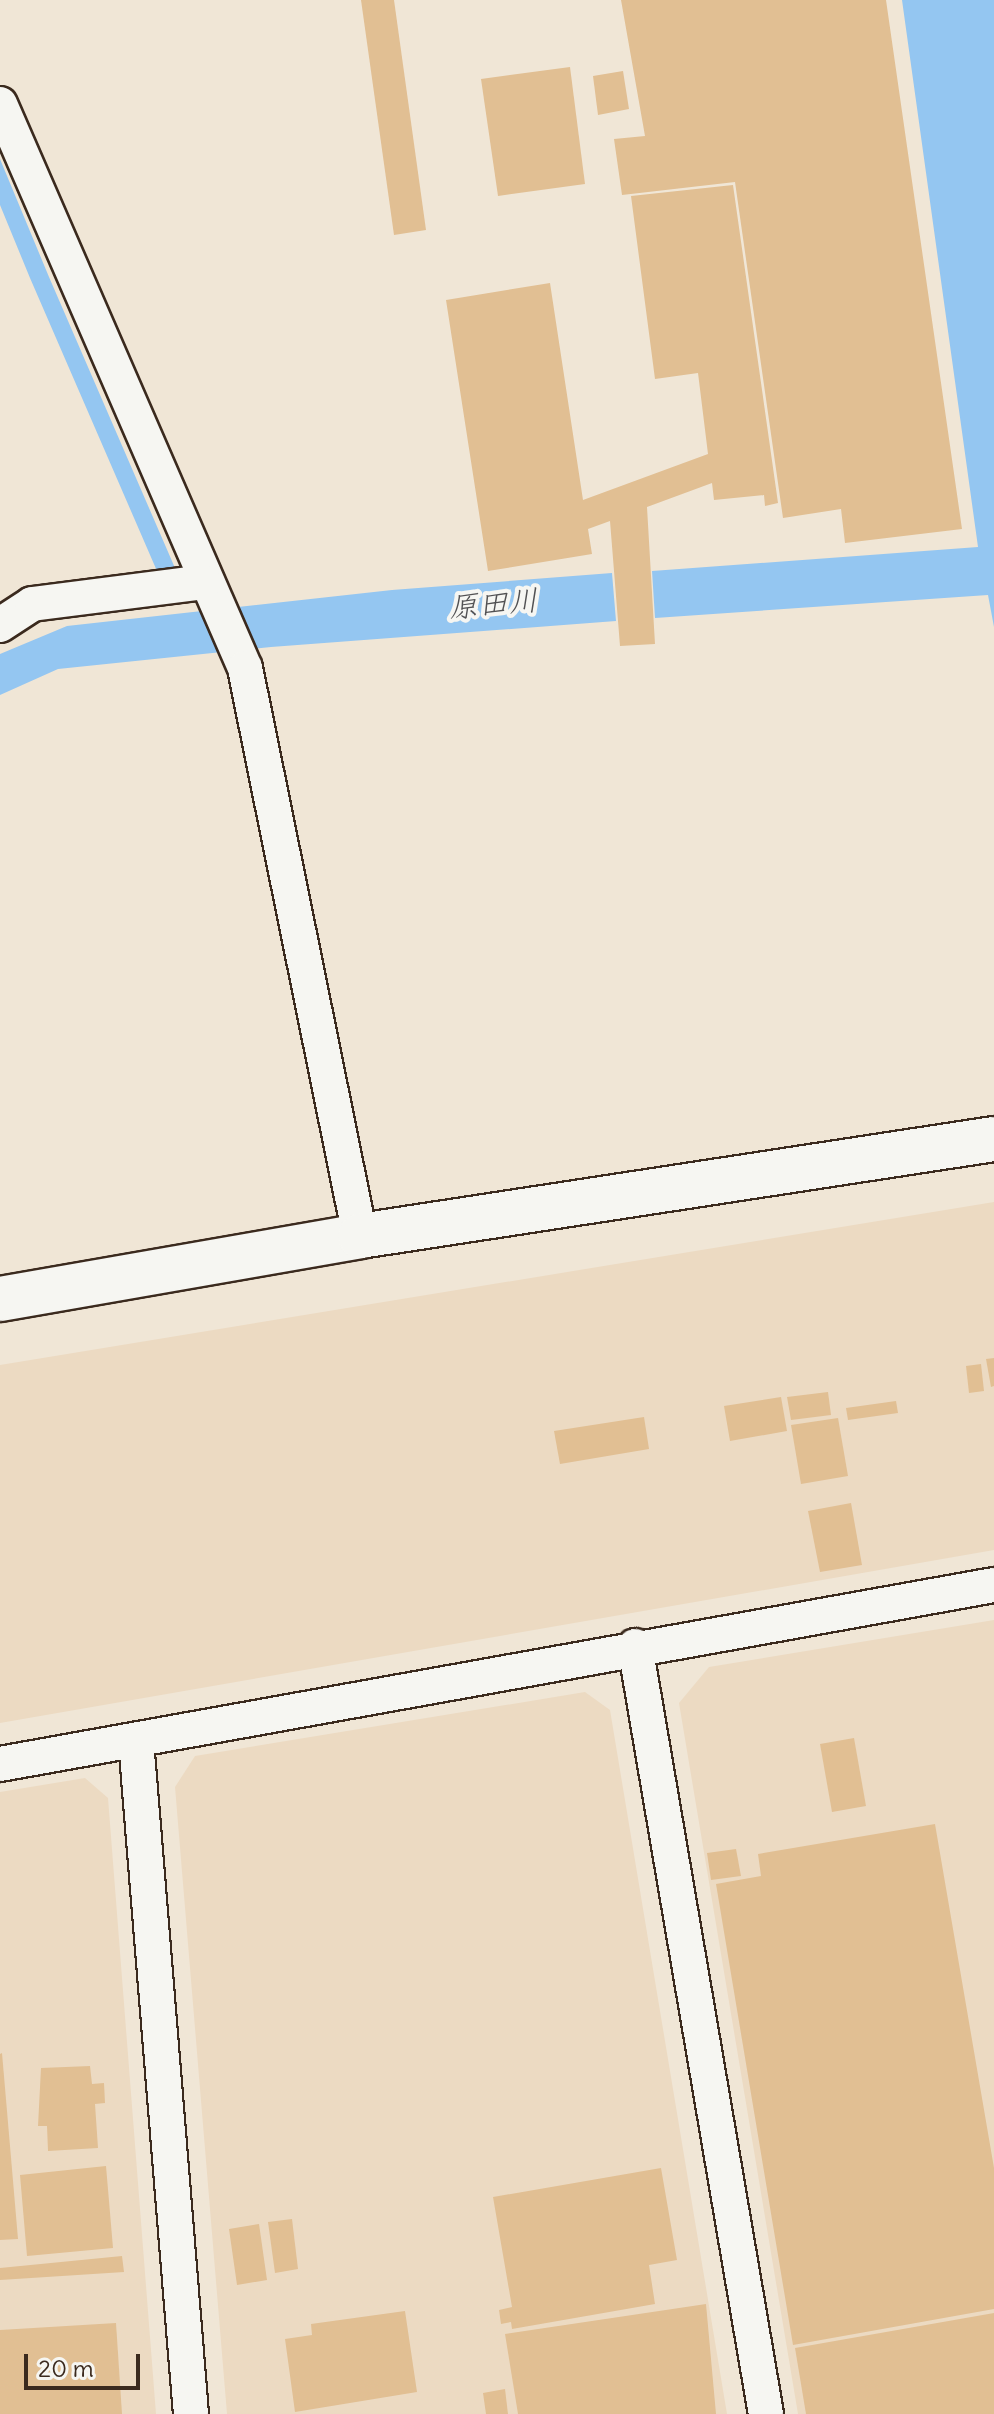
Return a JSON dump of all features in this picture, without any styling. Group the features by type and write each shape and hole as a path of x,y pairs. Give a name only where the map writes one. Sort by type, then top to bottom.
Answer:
{"street":[{"path":"0,104 204,582 245,668 360,1236"},
{"path":"0,625 32,604 204,582"},
{"path":"0,1299 360,1236 994,1139"},
{"path":"0,1764 635,1646 994,1585"},
{"path":"635,1646 766,2414"},
{"path":"136,1741 191,2414"}],"shaded area":[{"path":"994,1202 994,1550 0,1723 0,1365"},
{"path":"994,1620 994,2414 798,2414 679,1703 709,1667"},
{"path":"585,1692 610,1710 727,2414 227,2414 175,1787 195,1756"},
{"path":"85,1778 108,1798 156,2414 0,2414 0,1792"}],"water":[{"path":"902,0 994,0 994,627 988,595 655,618 652,571 978,547"},
{"path":"0,159 175,568 157,571 30,278 0,205"},
{"name":"原田川","path":"612,573 616,621 271,647 58,669 0,695 0,654 67,626 392,590"}],"building":[{"path":"361,0 394,0 426,230 394,235"},
{"path":"621,0 886,0 962,529 845,543 841,509 783,518 735,182 622,195 614,139 645,136"},
{"path":"570,67 585,184 498,196 481,79"},
{"path":"623,71 629,109 598,115 593,76"},
{"path":"733,185 778,503 765,506 764,495 714,500 712,483 647,507 655,644 620,646 610,521 588,529 592,554 488,571 446,300 550,283 583,500 708,454 698,373 655,379 631,196"},
{"path":"994,1358 994,1386 991,1387 986,1359"},
{"path":"981,1364 984,1391 969,1393 966,1366"},
{"path":"828,1392 831,1415 791,1420 787,1397"},
{"path":"781,1397 787,1431 730,1441 724,1406"},
{"path":"896,1401 898,1413 848,1420 846,1408"},
{"path":"644,1417 649,1449 560,1464 554,1431"},
{"path":"838,1418 848,1476 801,1484 791,1425"},
{"path":"851,1503 862,1565 820,1572 808,1511"},
{"path":"854,1738 866,1806 832,1812 820,1744"},
{"path":"935,1824 994,2168 994,2309 793,2345 716,1884 761,1876 758,1854"},
{"path":"736,1849 741,1876 711,1880 707,1853"},
{"path":"0,2054 18,2239 0,2240"},
{"path":"90,2066 92,2084 104,2083 105,2103 95,2104 98,2148 48,2151 47,2126 38,2126 41,2068"},
{"path":"106,2166 113,2248 27,2256 20,2175"},
{"path":"661,2168 677,2260 649,2265 655,2304 512,2329 511,2322 501,2324 499,2310 512,2307 493,2197"},
{"path":"292,2219 298,2269 275,2273 268,2222"},
{"path":"259,2224 267,2280 237,2285 229,2229"},
{"path":"122,2256 124,2272 0,2280 0,2268"},
{"path":"706,2304 716,2414 518,2414 505,2334"},
{"path":"405,2311 417,2392 295,2412 285,2339 312,2335 311,2324"},
{"path":"994,2313 994,2414 806,2414 795,2348"},
{"path":"116,2323 122,2414 0,2414 0,2330"},
{"path":"505,2389 508,2414 486,2414 483,2393"}]}
